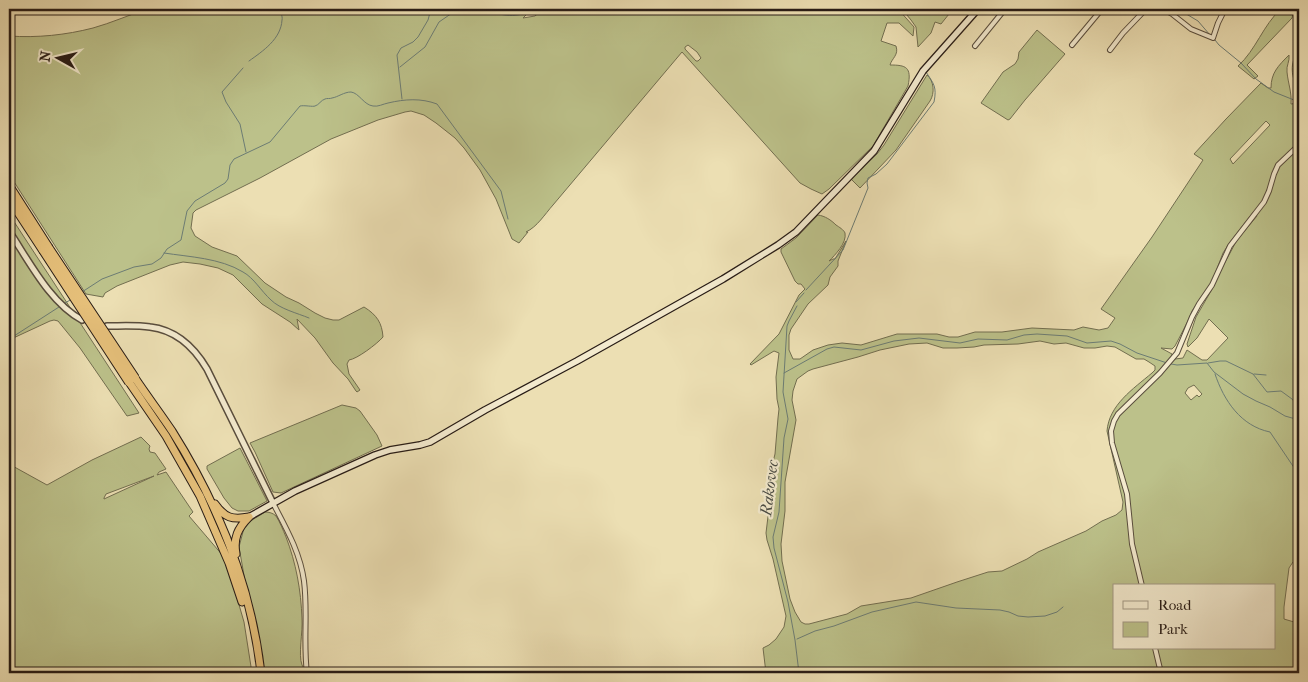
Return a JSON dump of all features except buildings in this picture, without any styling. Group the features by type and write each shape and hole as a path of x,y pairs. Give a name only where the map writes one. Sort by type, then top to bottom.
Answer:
{"highway":[{"path":"9,186 46,248 132,380 192,480 209,515 242,599 252,643 256,673"},
{"path":"9,198 46,248"},
{"path":"132,380 172,432 207,493 239,574 251,618 260,673"},
{"path":"207,493 227,516 236,519 249,517"},
{"path":"239,574 234,542 239,528 249,517"}],"main road":[{"path":"249,517 294,491 375,455 430,442 723,279 788,239 874,151 923,71 978,9"}],"street":[{"path":"975,46 1005,9"},
{"path":"1072,45 1102,9"},
{"path":"1110,50 1123,32 1146,9"},
{"path":"1163,9 1191,29 1213,38 1218,23 1226,9"},
{"path":"1142,584 1132,544 1127,494 1112,443 1114,421 1118,414 1160,373 1177,353 1192,317 1212,286 1230,246 1264,202 1278,165 1299,145"},
{"path":"9,231 55,299 69,312 82,320"},
{"path":"107,326 149,326 176,335 194,350 207,370 294,544 302,571 305,590 307,673"},
{"path":"1155,650 1161,673"}],"green space":[{"path":"147,9 532,9 523,18 535,16 543,9 898,9 914,27 913,36 899,23 887,23 881,41 896,46 896,54 890,65 906,68 909,75 908,86 873,146 822,194 800,183 682,52 541,220 526,232 528,232 519,243 512,239 496,199 480,170 464,148 436,123 424,115 411,111 378,120 331,139 196,210 193,213 191,228 195,236 212,247 237,256 265,283 286,297 325,318 333,320 339,320 364,307 375,316 380,323 383,337 367,351 349,360 347,364 349,374 360,390 357,392 315,338 297,319 299,330 262,304 233,275 218,268 183,262 170,265 117,286 105,293 103,297 86,294 9,174 9,36 41,36 83,30","holes":["688,45 701,58 698,61 685,47"]},
{"path":"902,9 953,9 941,24 935,22 931,33 918,47 916,27"},
{"path":"1281,9 1294,9 1292,18 1247,65 1258,76 1254,79 1238,66 1250,53 1269,22"},
{"path":"1037,30 1065,54 1008,120 981,103 1003,72 1015,64 1019,52"},
{"path":"1299,50 1299,91 1294,81 1292,65"},
{"path":"1289,55 1287,70 1291,104 1298,103 1299,101 1299,567 1293,562 1289,568 1284,619 1299,622 1299,673 766,673 763,648 776,639 784,627 786,616 766,533 779,409 776,377 779,353 774,351 750,364 779,334 799,295 805,289 795,281 781,249 796,238 818,215 830,220 845,233 842,245 829,261 835,259 846,241 838,261 838,266 830,277 828,285 808,304 791,329 789,350 793,359 800,359 813,350 828,345 842,343 861,345 897,334 937,334 958,337 975,332 1002,332 1032,328 1074,330 1083,327 1099,330 1108,328 1115,318 1101,309 1203,160 1194,154 1261,83 1271,88 1271,83 1278,66","holes":["1266,121 1270,125 1233,164 1230,159","1254,211 1257,216 1237,240 1196,317 1187,344 1188,347 1197,338 1209,319 1228,338 1207,360 1202,360 1187,350 1183,358 1175,359 1172,357 1172,354 1161,348 1172,349 1175,346 1192,311 1210,285 1223,253","1040,341 1054,344 1066,343 1084,348 1115,347 1136,359 1144,359 1155,366 1155,370 1117,405 1109,422 1107,431 1123,502 1122,510 1086,531 1038,552 1002,571 988,572 911,598 861,606 847,614 809,624 801,622 790,599 782,561 781,544 785,511 785,482 796,420 792,400 797,379 813,369 880,350 909,344 927,343 943,348","1194,385 1202,394 1199,397 1197,395 1191,400 1185,393 1188,388"]},
{"path":"927,75 933,87 930,101 896,150 860,188 851,179 884,145"},
{"path":"9,214 139,413 127,416 80,348 58,321 50,321 9,340"},
{"path":"342,405 356,408 360,411 377,435 382,446 281,493 273,492 250,443"},
{"path":"141,437 150,446 150,452 155,453 166,469 157,475 166,472 193,512 189,516 224,557 244,622 252,673 9,673 9,464 47,485 92,460","holes":["154,476 104,499 106,494"]},
{"path":"240,448 267,501 249,511 238,511 232,508 207,469 207,466"},
{"path":"265,512 276,516 293,557 301,608 301,661 303,667 310,673 264,673 255,619 245,581 239,547 244,528 249,522"}],"waterway":[{"path":"249,61 275,39 281,27 282,16 279,9"},
{"path":"402,99 397,55 401,48 418,37 428,20 431,9"},
{"path":"400,67 425,47 439,22 458,9"},
{"path":"485,9 509,15 522,14 533,9"},
{"path":"1178,9 1198,21 1210,35"},
{"path":"1215,40 1256,79 1274,92 1299,102"},
{"path":"243,68 222,92 240,124 246,152"},
{"name":"Rakovec","path":"806,290 843,250 868,188 868,178 876,174 887,164 934,102 934,86 926,72"},
{"path":"82,292 102,279 134,267 152,264 161,258 167,249 181,240 187,211 195,201 225,183 228,179 230,165 234,159 270,142 300,106 315,106 326,99 348,92 357,94 367,104 373,106 413,100 437,104 501,191 508,219"},
{"path":"164,253 205,259 234,267 251,278 275,303 309,318"},
{"name":"Rakovec","path":"796,302 804,293"},
{"path":"65,303 72,299"},
{"name":"Rakovec","path":"797,306 787,326 783,392 788,419 784,438 779,512 773,537 788,602 799,673"},
{"path":"9,337 14,336 59,307"},
{"path":"784,373 834,347 861,350 894,341 919,338 960,343 978,339 1007,340 1024,335 1037,334 1067,336 1087,343 1111,341 1137,353 1167,363"},
{"path":"1208,363 1226,361 1253,374 1267,392 1281,391 1299,406"},
{"path":"1171,364 1207,363 1214,372 1243,394 1285,416 1299,420"},
{"path":"1215,374 1223,394 1235,411 1250,424 1270,432 1299,475"},
{"path":"1254,374 1266,375"},
{"path":"797,639 872,612 916,602 956,608 1000,610 1028,617 1045,616 1057,612 1063,607"}]}
